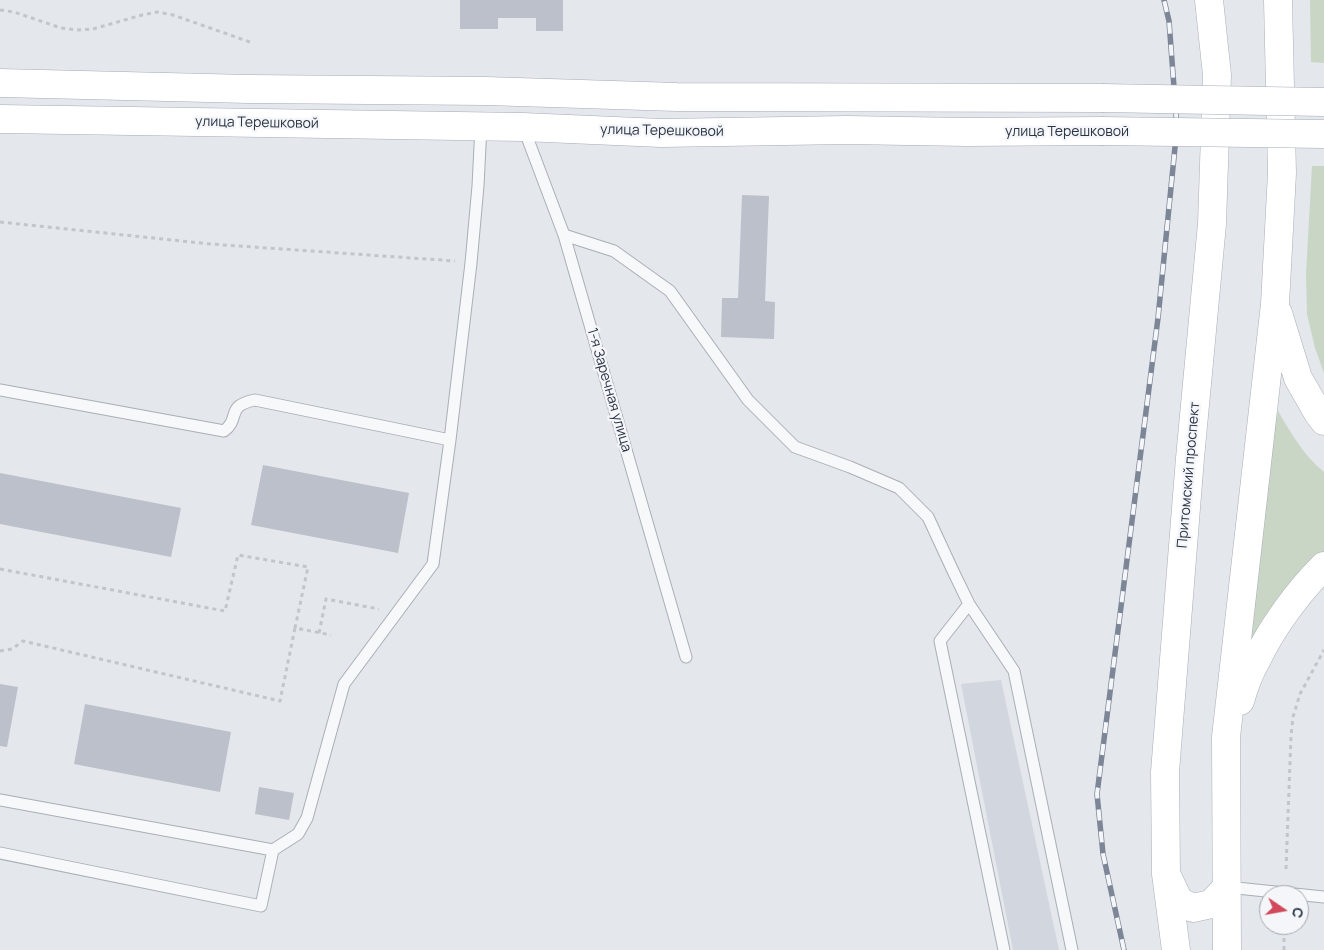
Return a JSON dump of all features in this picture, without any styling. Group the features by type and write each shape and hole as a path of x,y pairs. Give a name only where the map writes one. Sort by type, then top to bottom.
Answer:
{"main road":[{"name":"Притомский проспект","path":"1176,950 1166,874 1164,772 1212,224 1217,75 1209,0"},
{"path":"1227,950 1226,737 1275,304 1282,173 1278,0"},
{"path":"0,83 239,89 486,91 677,97 1102,98 1324,102"},
{"name":"улица Терешковой","path":"0,119 481,126 662,133 846,130 1324,134"},
{"path":"1275,304 1298,378 1324,421"},
{"path":"1226,737 1256,661 1274,629 1306,584 1324,566"},
{"path":"1166,874 1179,900 1193,908 1211,904 1226,887"}],"lane":[{"path":"0,800 273,850 298,834 307,818 344,684 433,564 471,263 481,126"},
{"name":"1-я Заречная улица","path":"524,127 564,235 686,657"},
{"path":"564,235 614,250 670,291 748,400 796,446 899,488 928,517 969,604 1014,671 1072,950"},
{"path":"0,390 224,431 230,426 236,409 244,402 255,400 450,440"},
{"path":"969,604 940,641 1004,950"},
{"path":"0,854 261,906 273,850"},
{"path":"1226,887 1324,897"}],"path":[{"path":"0,10 14,12 61,28 77,30 93,29 142,14 157,12 173,15 250,42"},
{"path":"0,222 210,244 471,263"},
{"path":"0,569 225,612 238,555 308,567 280,702 23,641 12,649 0,651"},
{"path":"319,633 326,600 380,610"},
{"path":"296,628 331,635"},
{"path":"1286,869 1292,717 1300,694 1324,650"},
{"path":"1284,935 1284,950"}],"shaded area":[{"path":"1001,680 1059,950 1013,950 961,684"}],"green space":[{"path":"1310,0 1324,0 1324,63 1311,62"},
{"path":"1312,166 1324,166 1324,373 1315,348 1307,314 1306,274"},
{"path":"1278,411 1304,451 1324,472 1324,555 1250,652 1271,446"}],"building":[{"path":"460,0 563,0 563,31 536,31 536,18 498,18 498,29 460,29"},
{"path":"742,195 769,196 765,301 775,302 774,339 721,337 722,298 738,298"},
{"path":"263,465 409,493 398,553 251,525"},
{"path":"0,473 181,508 171,557 0,524"},
{"path":"0,684 18,687 7,747 0,746"},
{"path":"85,704 231,732 220,792 74,764"},
{"path":"259,787 294,793 289,820 255,814"}],"railway":[{"path":"1124,950 1103,854 1097,794 1158,318 1177,127 1169,21 1164,0"}]}
